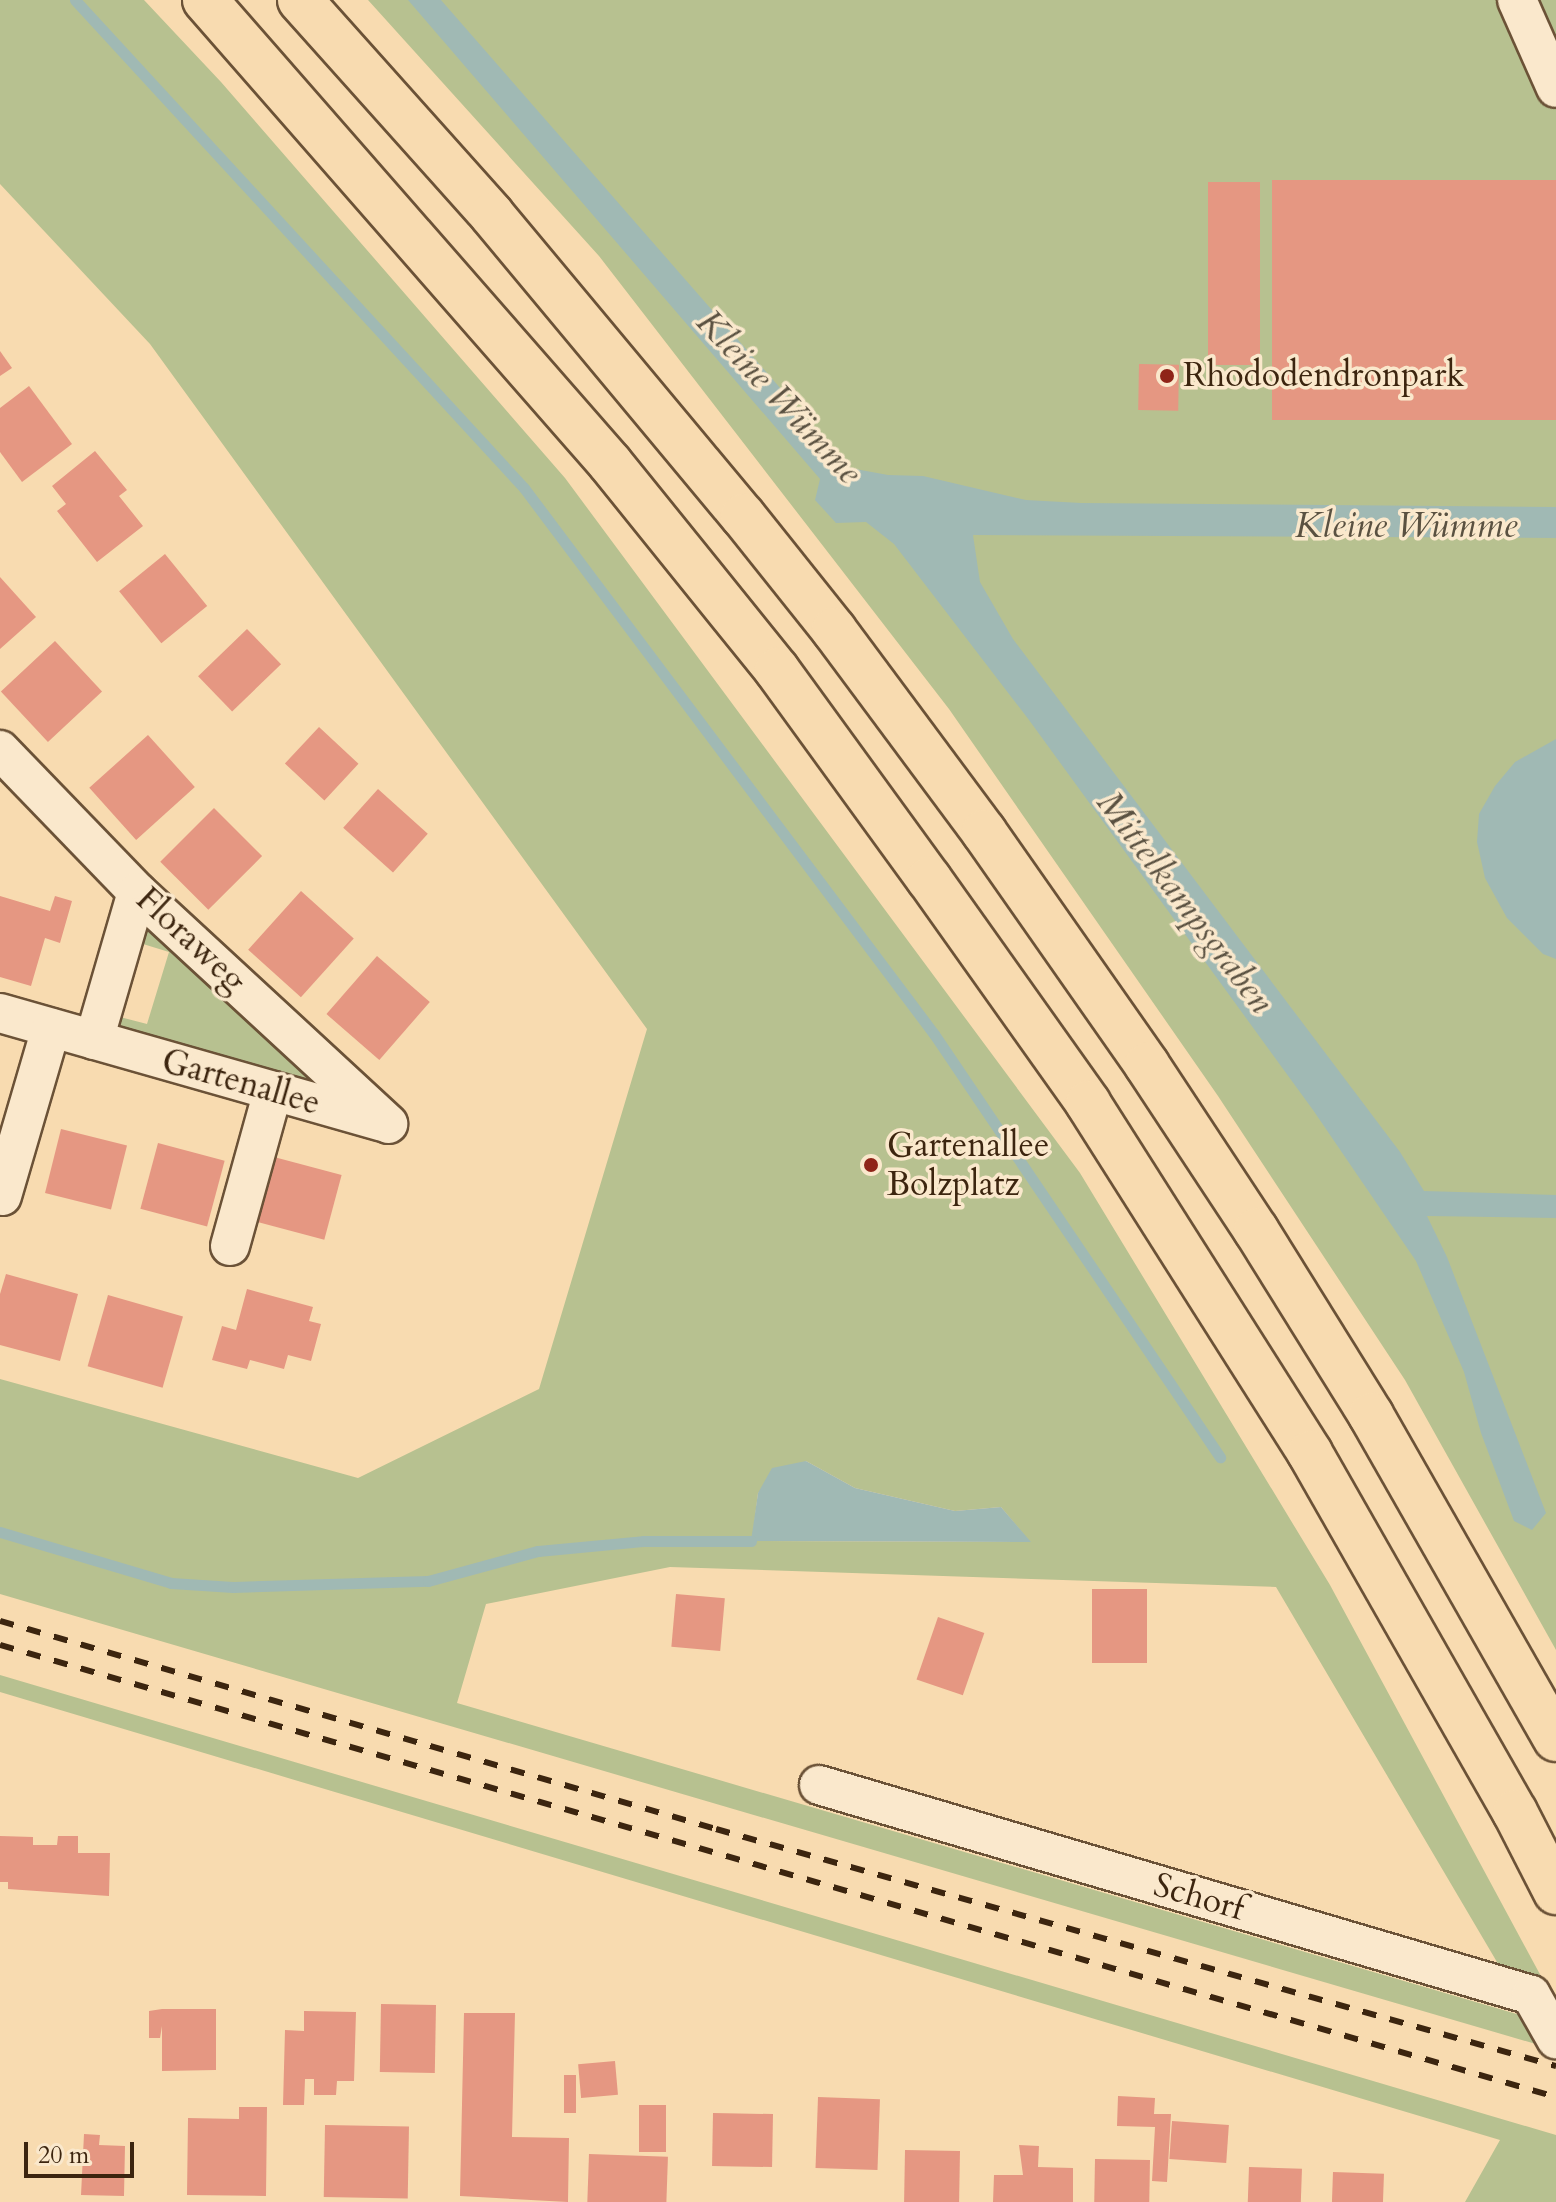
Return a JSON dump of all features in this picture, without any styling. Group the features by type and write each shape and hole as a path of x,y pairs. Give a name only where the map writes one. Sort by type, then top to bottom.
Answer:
{"highway":[{"path":"205,0 610,463 777,670 929,879 1088,1103 1302,1440 1507,1798 1556,1892"},
{"path":"300,0 492,215 743,516 834,630 984,832 1147,1065 1256,1230 1371,1415 1556,1739"}],"street":[{"path":"1517,0 1556,88"},
{"name":"Floraweg","path":"0,750 137,892 388,1124"},
{"path":"94,1040 137,892"},
{"name":"Gartenallee","path":"0,1013 388,1124"},
{"path":"2,1196 51,1028"},
{"path":"230,1246 273,1091"},
{"name":"Schorf","path":"819,1785 1531,1995 1556,2039"}],"green space":[{"path":"0,0 144,0 221,82 565,478 1080,1173 1330,1585 1556,2004 1556,2050 0,1594 0,1379 358,1478 539,1389 647,1029 150,344 0,184","holes":["806,1461 855,1488 955,1511 1001,1507 1030,1542 752,1541 758,1493","670,1567 1276,1587 1530,2018 457,1703 486,1604"]},
{"name":"Rhododendronpark","path":"368,0 1556,0 1556,1650 1405,1380 1218,1096 949,709 599,256"},
{"path":"148,925 343,1091 122,1031 120,1017 147,1024 169,952 143,944"},
{"path":"0,1675 1556,2135 1556,2202 1465,2202 1500,2140 0,1692"}],"water":[{"path":"408,0 441,0 850,468 888,475 923,476 1026,500 1556,507 1556,538 973,535 980,582 1013,639 1400,1152 1424,1191 1556,1195 1556,1218 1427,1216 1447,1257 1546,1513 1532,1530 1514,1521 1481,1433 1464,1372 1416,1261 1313,1110 1029,720 894,544 866,522 836,523 815,500 820,479"},
{"path":"1556,739 1556,959 1543,954 1507,918 1485,878 1477,842 1479,814 1495,786 1515,762"},
{"path":"806,1461 855,1488 955,1511 1001,1507 1031,1542 751,1541 758,1493 772,1468"}],"building":[{"path":"1272,180 1556,180 1556,420 1272,420"},
{"path":"1208,182 1260,182 1260,365 1208,365"},
{"path":"0,351 12,368 0,376"},
{"path":"1139,364 1179,365 1178,411 1138,410"},
{"path":"29,386 72,444 22,482 0,452 0,408"},
{"path":"95,451 127,490 119,496 143,526 97,562 57,511 66,504 52,486"},
{"path":"165,554 207,606 161,643 119,591"},
{"path":"0,577 36,617 0,649"},
{"path":"247,629 281,664 232,711 198,676"},
{"path":"55,641 102,691 48,742 1,691"},
{"path":"319,727 358,764 324,800 285,764"},
{"path":"148,735 195,787 136,840 89,788"},
{"path":"378,789 428,834 393,872 343,828"},
{"path":"214,808 262,856 208,910 160,862"},
{"path":"301,891 354,939 301,997 248,950"},
{"path":"0,896 50,911 55,896 72,901 60,943 45,938 31,986 0,977"},
{"path":"377,956 430,1002 379,1060 326,1014"},
{"path":"61,1129 127,1145 111,1209 45,1193"},
{"path":"158,1143 225,1161 207,1227 140,1209"},
{"path":"274,1157 342,1175 324,1240 257,1222"},
{"path":"6,1274 78,1294 60,1361 0,1345 0,1294"},
{"path":"247,1289 313,1307 309,1321 321,1324 311,1361 288,1355 284,1369 250,1360 247,1369 212,1360 222,1326 236,1330"},
{"path":"108,1295 183,1316 163,1388 88,1366"},
{"path":"1092,1589 1147,1589 1147,1663 1092,1663"},
{"path":"676,1594 725,1598 720,1651 671,1647"},
{"path":"938,1617 984,1633 963,1695 917,1679"},
{"path":"0,1836 33,1837 33,1845 57,1845 58,1836 78,1836 78,1853 110,1853 109,1896 8,1889 8,1882 0,1882"},
{"path":"381,2004 436,2005 435,2073 380,2072"},
{"path":"216,2009 216,2070 162,2071 162,2026 160,2038 149,2038 149,2011"},
{"path":"304,2011 356,2012 354,2081 337,2081 336,2095 314,2095 314,2079 305,2079 304,2105 283,2105 285,2030 304,2031"},
{"path":"464,2013 515,2013 512,2137 569,2138 568,2202 460,2196"},
{"path":"615,2061 618,2095 581,2098 578,2064"},
{"path":"564,2075 576,2075 576,2113 564,2113"},
{"path":"1118,2096 1155,2098 1154,2114 1171,2114 1167,2182 1152,2181 1155,2127 1117,2126"},
{"path":"818,2097 880,2099 877,2170 816,2168"},
{"path":"639,2105 666,2105 666,2152 639,2152"},
{"path":"239,2107 267,2107 266,2196 187,2195 188,2118 239,2119"},
{"path":"713,2113 773,2114 772,2167 712,2166"},
{"path":"1172,2121 1229,2125 1226,2163 1169,2159"},
{"path":"325,2125 409,2126 408,2198 324,2197"},
{"path":"84,2134 100,2135 99,2145 125,2146 124,2196 81,2195"},
{"path":"1019,2145 1039,2146 1038,2167 1073,2168 1073,2202 993,2202 994,2175 1023,2175"},
{"path":"905,2150 960,2151 959,2202 904,2202"},
{"path":"589,2154 668,2157 666,2202 587,2202"},
{"path":"1095,2159 1150,2160 1149,2202 1094,2202"},
{"path":"1249,2167 1302,2169 1301,2202 1248,2202"},
{"path":"1333,2172 1384,2174 1383,2202 1332,2202"}],"waterway":[{"path":"75,0 524,488 934,1034 1220,1457"},
{"path":"0,1532 171,1583 233,1587 428,1581 538,1551 643,1541 751,1541"}],"railway":[{"path":"0,1621 716,1829 1556,2066"},
{"path":"0,1645 1556,2097"}],"place":[{"name":"Rhododendronpark","path":"1167,376"},
{"name":"Gartenallee Bolzplatz","path":"871,1165"}],"water label":[{"name":"Kleine Wümme","path":"779,397"},
{"name":"Kleine Wümme","path":"1406,526"},
{"name":"Mittelkampsgraben","path":"1185,902"}]}
